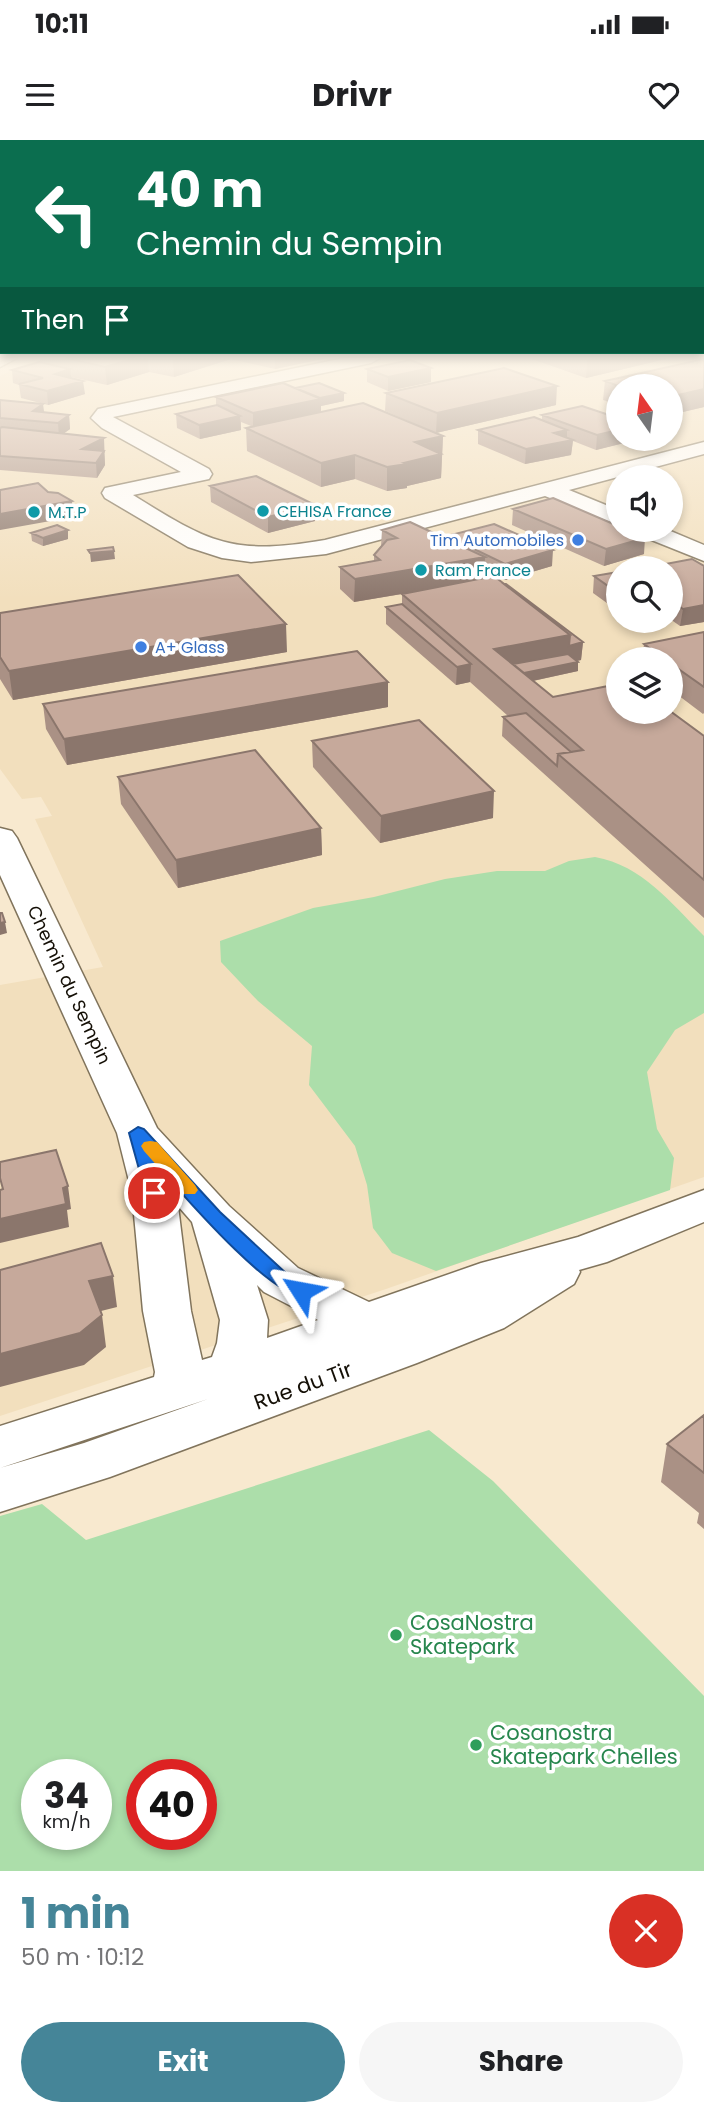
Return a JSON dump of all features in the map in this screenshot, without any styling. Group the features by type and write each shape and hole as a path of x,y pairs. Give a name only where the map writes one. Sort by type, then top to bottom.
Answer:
{"street":[{"path":"135,439 201,474 113,493 206,546 230,552 264,554 326,547 704,448"},
{"path":"547,489 606,513"},
{"path":"676,542 704,554"},
{"name":"Chemin du Sempin","path":"0,838 138,1133 154,1193 167,1311 180,1372 178,1389"},
{"name":"Chemin du Sempin","path":"138,1133 213,1217 281,1280 369,1322"},
{"name":"Rue du Tir","path":"0,1447 178,1389 498,1275 591,1250 704,1205"},
{"name":"Chemin du Sempin","path":"0,1469 104,1437 214,1398 223,1391 234,1369 242,1343 244,1320 213,1217"},
{"name":"Rue du Tir","path":"0,1490 91,1462 295,1389 475,1320 591,1250"}],"shaded area":[{"path":"0,439 606,439 606,452 682,452 683,439 704,439 704,1177 386,1289 0,1416 0,985 103,967 35,819 52,816 41,797 22,799 0,769"}],"green space":[{"path":"595,857 628,868 642,877 704,936 704,1013 675,1030 647,1072 657,1129 674,1158 670,1190 436,1271 392,1253 373,1228 367,1185 355,1146 309,1085 312,1046 258,1001 221,962 220,941 313,908 374,897 445,879 497,871 545,871 569,861"},
{"name":"CosaNostra Skatepark","path":"429,1430 493,1481 704,1696 704,1871 0,1871 0,1516 42,1504 86,1540"}],"building":[{"path":"0,439 102,439 82,449 104,451 96,463 0,456"},
{"path":"269,439 430,439 415,442 441,454 387,467 355,455 321,463"},
{"path":"500,439 573,440 526,449"},
{"path":"256,476 315,505 268,517 210,486"},
{"path":"38,483 48,492 58,493 72,501 0,514 0,490"},
{"path":"553,498 606,521 606,542 631,542 606,549 513,509"},
{"path":"410,522 485,557 355,579 340,567 380,560 374,555 387,540 397,538 382,530"},
{"path":"494,524 553,550 505,564 447,536"},
{"path":"57,525 68,530 43,538 31,533"},
{"path":"113,547 114,551 90,553 88,550"},
{"path":"692,559 704,566 704,605 683,609 683,561"},
{"path":"606,574 606,584 594,576"},
{"path":"238,575 286,624 9,671 0,657 0,613"},
{"path":"494,576 570,635 494,649 553,697 606,686 606,724 683,724 683,721 704,736 704,880 558,754 583,750 402,594"},
{"path":"504,584 583,642 569,646 570,635"},
{"path":"402,604 471,664 457,667 386,607"},
{"path":"704,632 704,687 683,672 683,647 648,647 644,644"},
{"path":"357,651 388,682 64,739 43,704"},
{"path":"568,654 578,662 524,673 513,664"},
{"path":"526,713 571,752 558,754 557,766 503,717"},
{"path":"419,720 494,791 381,816 312,741"},
{"path":"255,750 321,828 176,860 118,777"},
{"path":"2,913 5,922 0,923"},
{"path":"56,1150 68,1186 63,1188 66,1204 0,1219 0,1190 3,1189 0,1162"},
{"path":"101,1243 113,1276 89,1281 102,1315 80,1333 0,1354 0,1270"},
{"path":"704,1415 704,1473 667,1444"}],"slow traffic":[{"path":"150,1146 189,1190"}],"place":[{"name":"CEHISA France","path":"263,511"},
{"name":"M.T.P","path":"34,512"},
{"name":"Tim Automobiles","path":"578,540"},
{"name":"Ram France","path":"421,570"},
{"name":"A+ Glass","path":"141,647"},
{"name":"CosaNostra Skatepark","path":"396,1635"},
{"name":"Cosanostra Skatepark Chelles","path":"476,1745"}],"route":[{"path":"154,1193 138,1133 213,1217 281,1280 301,1291"}]}
